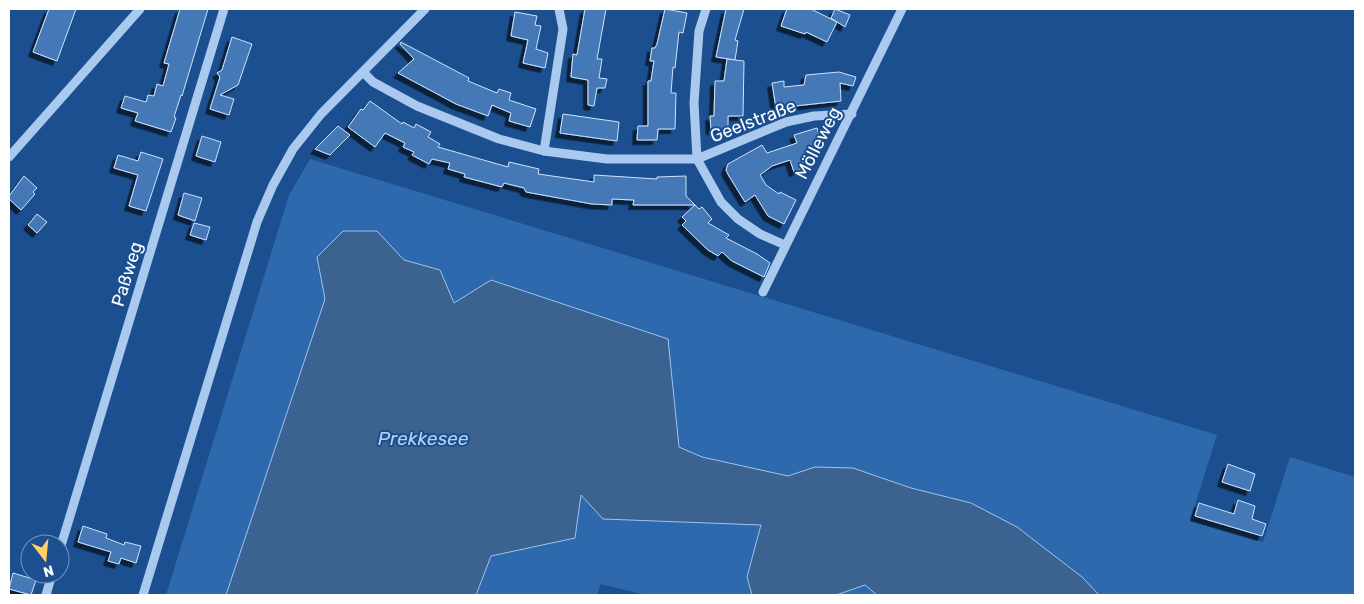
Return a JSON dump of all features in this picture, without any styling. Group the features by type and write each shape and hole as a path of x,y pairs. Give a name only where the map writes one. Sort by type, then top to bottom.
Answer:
{"street":[{"path":"9,157 140,9"},
{"name":"Paßweg","path":"65,534 224,9"},
{"path":"143,595 257,222 273,185 293,149 321,114 425,9"},
{"path":"544,151 563,29 559,9"},
{"path":"706,9 699,31 694,103 697,159 713,190 732,213 760,234 785,245"},
{"name":"Mölleweg","path":"763,292 902,9"},
{"path":"363,72 373,82 418,106 498,139 544,151 607,159 697,159"},
{"name":"Geelstraße","path":"697,159 786,122 814,116 852,114"}],"shaded area":[{"path":"310,159 1217,435 1190,521 1263,542 1290,457 1355,477 1355,595 646,595 601,584 597,595 166,595 289,195"}],"water":[{"name":"Prekkesee","path":"343,231 377,231 404,260 440,270 454,303 491,280 668,339 679,447 702,457 788,476 815,467 853,468 911,488 971,503 1017,527 1082,577 1099,595 877,595 865,585 836,595 752,595 747,577 761,525 603,519 581,495 575,538 491,556 476,595 226,595 325,299 317,257"}],"building":[{"path":"49,9 76,9 57,61 33,52"},
{"path":"180,9 208,9 171,132 135,121 138,113 121,108 125,96 146,102 148,95 154,96 157,84 163,86 169,64 164,63"},
{"path":"585,9 606,9 597,59 602,59 599,78 607,79 605,88 597,88 594,106 588,105 588,80 571,77 573,54 577,55"},
{"path":"665,9 687,13 683,33 679,32 675,68 673,67 671,93 676,93 675,129 658,129 657,140 637,140 638,126 648,126 648,81 651,81 654,61 650,61 652,48 655,48 657,44"},
{"path":"726,9 744,9 735,40 738,41 735,60 716,57"},
{"path":"787,9 811,9 837,22 827,42 806,32 805,34 781,26"},
{"path":"835,9 850,15 845,27 831,18"},
{"path":"515,12 537,16 535,25 541,26 536,49 548,53 545,68 523,63 528,40 511,36"},
{"path":"232,37 252,44 238,85 220,95 234,99 229,115 210,109 220,77 217,73 222,70"},
{"path":"401,42 469,78 468,81 497,93 499,89 511,93 509,100 536,109 530,127 509,121 511,113 492,105 488,116 456,104 398,73 414,59 400,44"},
{"path":"727,59 744,61 743,116 728,116 728,130 711,130 710,116 714,116 715,81 724,81"},
{"path":"839,72 856,77 853,86 840,83 841,101 776,108 772,83 784,81 784,87 804,85 806,75"},
{"path":"370,101 402,124 403,122 414,128 416,124 431,132 428,137 440,144 438,147 508,167 509,162 539,169 538,174 594,182 594,175 657,179 657,177 686,176 686,196 695,205 633,205 634,200 612,199 612,205 592,204 526,192 524,188 504,183 502,187 464,177 465,174 448,169 450,163 432,159 429,164 412,155 414,152 403,147 405,143 385,133 375,147 348,127 361,109 363,110"},
{"path":"563,114 619,122 617,141 560,133"},
{"path":"338,126 350,135 330,155 315,149"},
{"path":"817,128 823,146 814,149 816,154 802,159 805,168 794,172 790,160 772,166 760,175 766,185 779,194 780,192 796,200 784,224 768,216 755,195 745,202 726,170 728,164 762,145 767,153 797,143 794,135"},
{"path":"202,136 221,142 215,162 196,156"},
{"path":"141,152 163,159 146,211 129,206 138,175 114,168 118,155 138,161"},
{"path":"24,176 37,188 33,192 35,194 21,210 9,199 9,196"},
{"path":"184,193 202,198 195,221 178,215"},
{"path":"695,205 699,209 702,207 712,219 708,223 729,235 726,238 770,263 764,277 732,261 722,252 718,256 708,250 682,225 686,221 682,217"},
{"path":"37,214 47,222 37,233 28,225"},
{"path":"194,223 210,227 206,240 190,235"},
{"path":"1228,464 1255,474 1250,491 1222,482"},
{"path":"1238,500 1255,506 1252,519 1266,524 1262,536 1195,516 1199,503 1234,514"},
{"path":"83,526 107,534 106,538 124,545 125,542 141,546 136,563 121,558 119,564 108,561 111,552 78,542"},
{"path":"13,573 20,575 20,584 35,584 31,595 9,589"}]}
